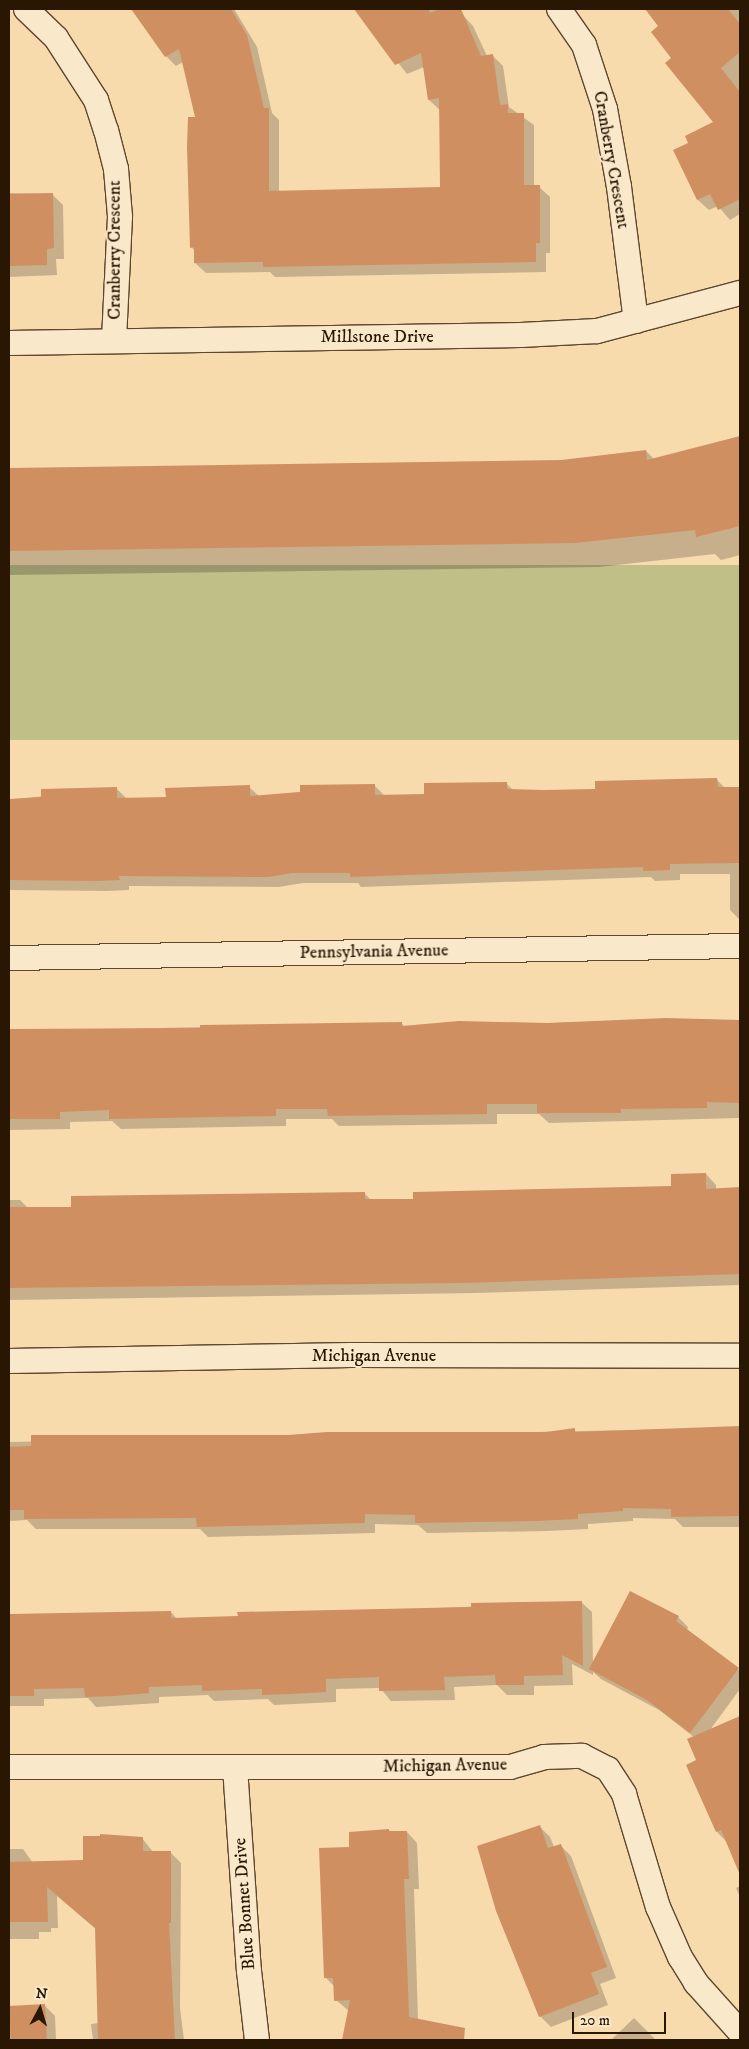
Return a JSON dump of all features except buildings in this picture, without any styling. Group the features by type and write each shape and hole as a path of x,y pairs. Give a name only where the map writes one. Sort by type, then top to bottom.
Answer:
{"street":[{"name":"Cranberry Crescent","path":"26,9 56,38 96,100 106,130 116,168 120,217 114,339"},
{"name":"Cranberry Crescent","path":"558,9 584,45 605,109 619,187 636,321"},
{"name":"Millstone Drive","path":"9,343 114,339 521,335 597,331 740,293"},
{"name":"Pennsylvania Avenue","path":"9,958 740,946"},
{"name":"Michigan Avenue","path":"9,1362 351,1355 740,1356"},
{"name":"Michigan Avenue","path":"9,1768 510,1767 544,1757 582,1756 608,1769 624,1794 658,1908 680,1957 696,1983 740,2032"},
{"name":"Blue Bonnet Drive","path":"235,1767 249,1971 257,2040"}],"shaded area":[{"path":"9,565 740,565 740,740 9,740"}]}
